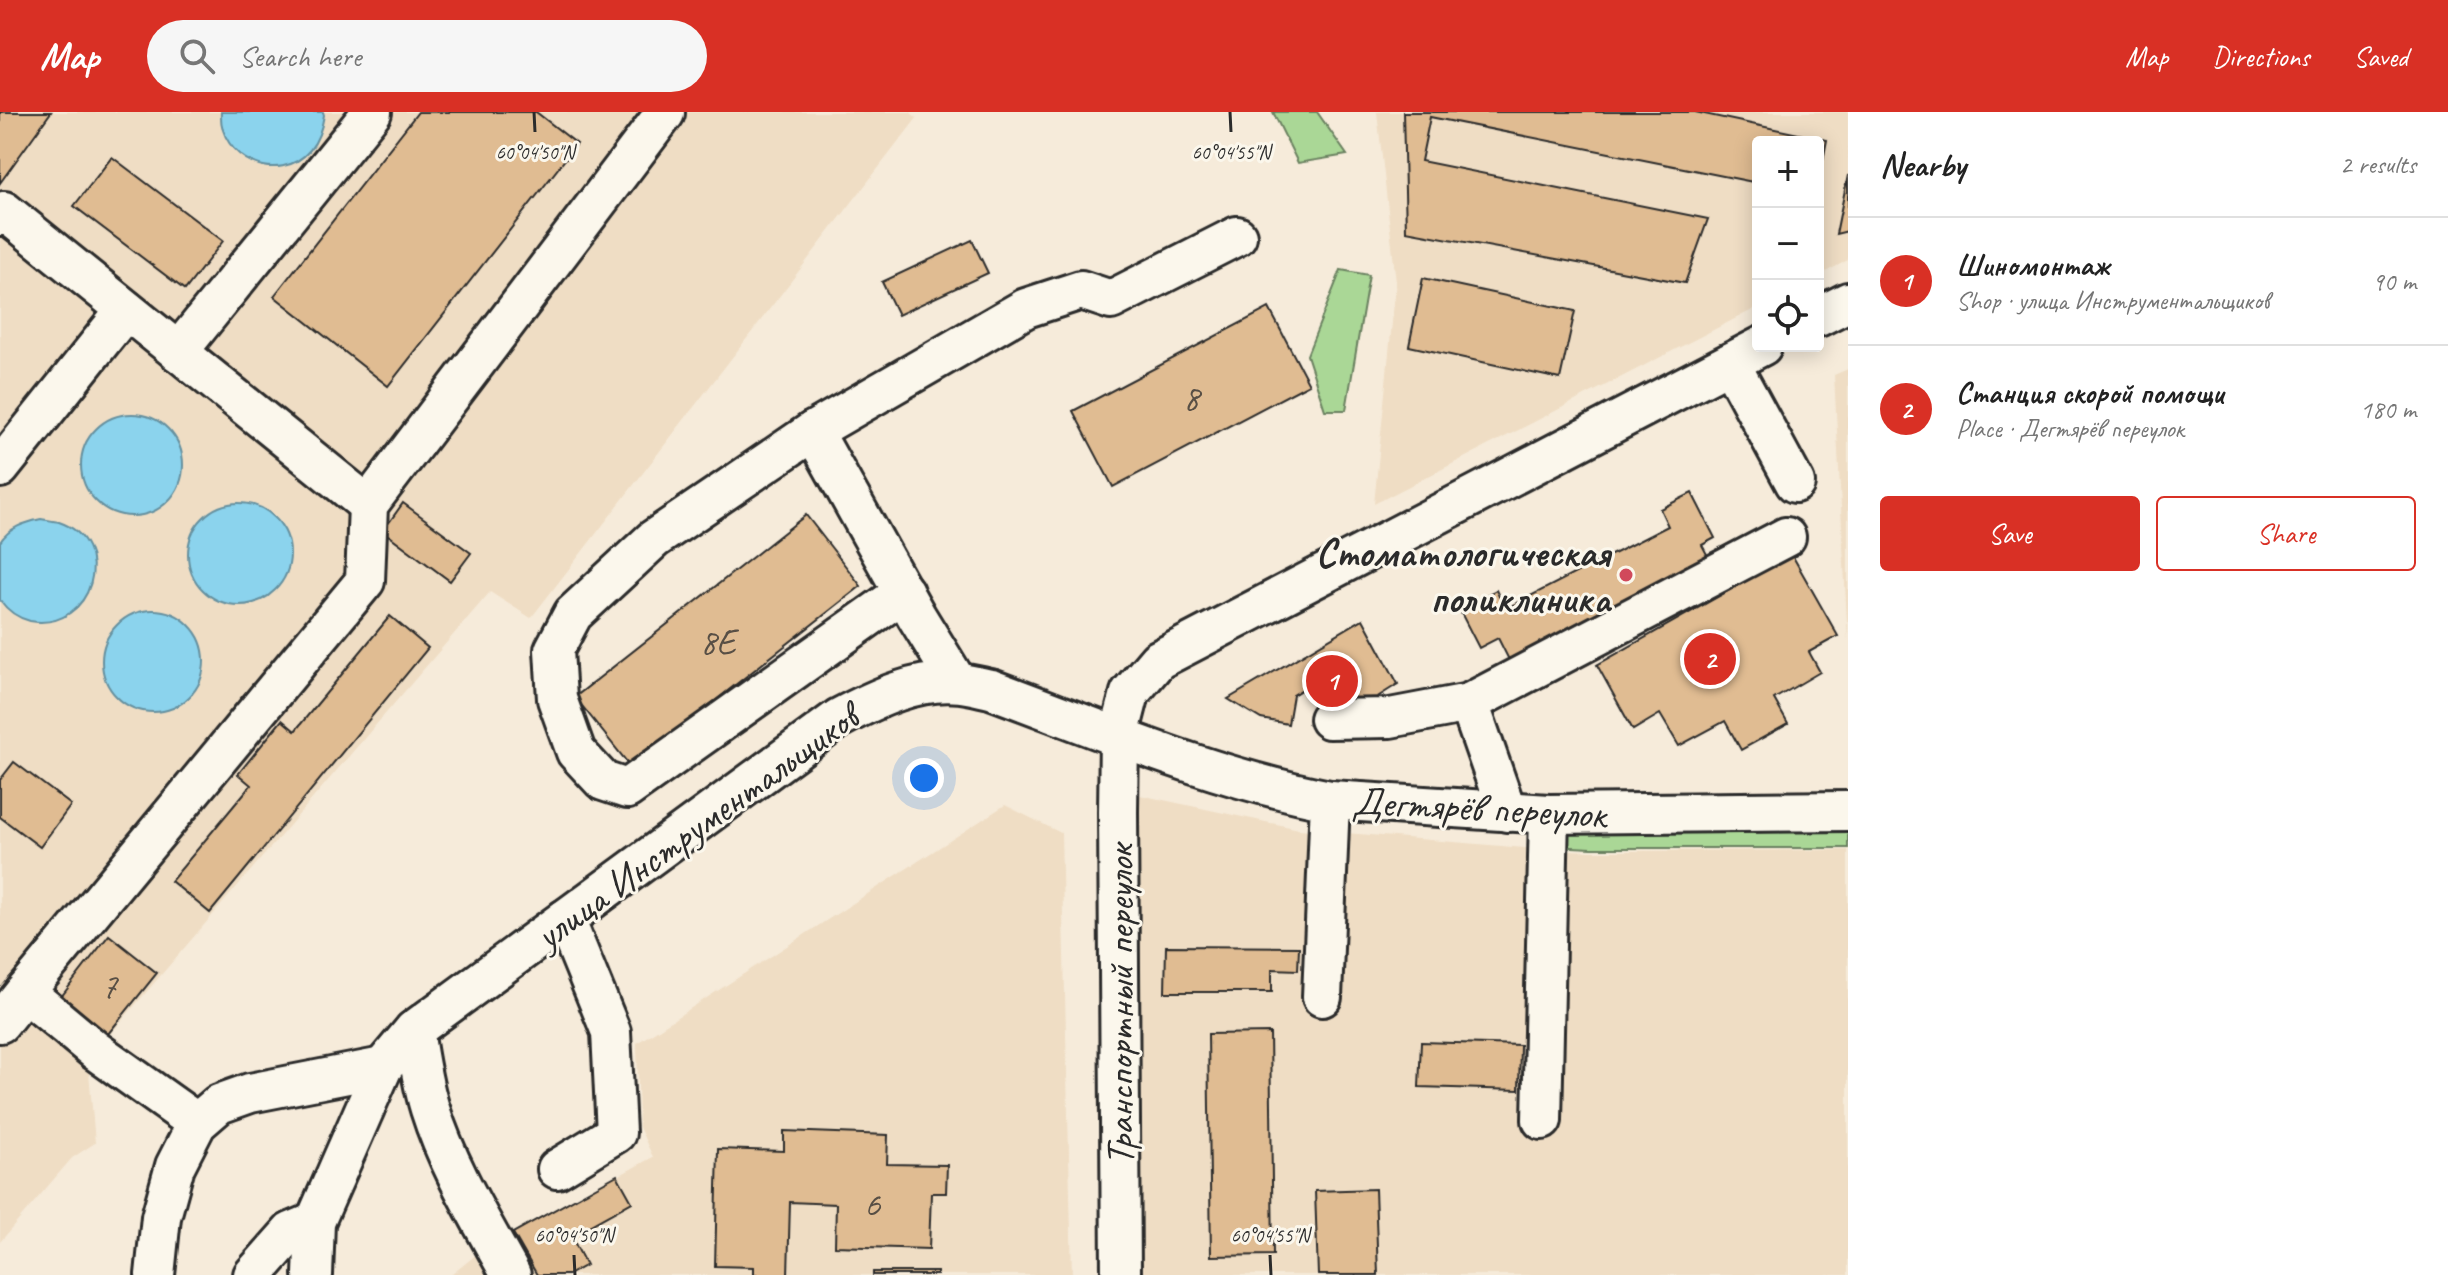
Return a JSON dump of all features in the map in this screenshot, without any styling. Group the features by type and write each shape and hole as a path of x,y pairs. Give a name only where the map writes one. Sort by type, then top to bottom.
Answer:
{"street":[{"path":"178,352 372,112"},
{"path":"0,1023 365,581 368,505 665,113"},
{"path":"0,216 4,211 368,505"},
{"path":"904,592 627,789 603,781 576,752 557,699 554,650 573,614 622,565 654,539 813,431 1026,308 1081,290 1111,300 1237,236"},
{"path":"1824,314 1848,302"},
{"path":"0,468 126,310"},
{"path":"1119,736 1130,693 1158,660 1746,354 1795,483"},
{"path":"813,431 957,682"},
{"path":"1329,719 1390,718 1469,703 1786,537"},
{"name":"улица Инструментальщиков","path":"313,1275 315,1222 383,1067 414,1030 839,718 880,697 922,686 957,682 991,689 1119,736"},
{"path":"1469,703 1507,812"},
{"name":"Дегтярёв переулок","path":"1119,736 1219,773 1330,800 1549,814 1848,811"},
{"name":"Транспортный переулок","path":"1119,736 1121,1275"},
{"path":"1322,997 1330,800"},
{"path":"1542,1120 1549,814"},
{"path":"557,1169 616,1133 611,1032 565,919"},
{"path":"25,992 96,1051 197,1123"},
{"path":"414,1030 431,1112 453,1165 511,1275"},
{"path":"155,1275 161,1217 175,1166 197,1123 219,1104 250,1093 383,1067"},
{"path":"253,1275 291,1232 315,1222"}],"shaded area":[{"path":"0,112 910,112 917,118 531,618 490,592 88,1060 95,1143 72,1158 0,1242"},
{"path":"1377,112 1848,112 1848,260 1824,273 1824,136 1752,136 1752,310 1374,504 1396,282"},
{"path":"1848,369 1848,641 1834,375"},
{"path":"1140,795 1299,829 1525,848 1590,851 1848,850 1848,1275 1139,1275"},
{"path":"1005,805 1061,833 1072,1275 451,1275 494,1244 653,1157 639,1127 637,1043"}],"green space":[{"path":"1273,112 1317,112 1347,155 1298,163"},
{"path":"1341,270 1369,275 1346,410 1325,410 1307,355"},
{"path":"1848,814 1848,848 1553,846 1555,817"}],"water":[{"path":"221,112 323,112 324,115 320,133 310,150 297,161 267,167 240,154 229,143"},
{"path":"132,414 152,418 168,429 179,445 183,465 179,485 168,501 152,512 132,516 112,512 96,501 85,485 81,465 85,445 96,429 112,418"},
{"path":"239,503 259,507 275,518 286,534 290,554 286,574 275,590 259,601 239,605 219,601 203,590 192,574 188,554 192,534 203,518 219,507"},
{"path":"41,519 59,522 77,532 88,547 93,565 91,583 83,600 70,613 52,621 30,621 13,613 0,600 0,542 18,526"},
{"path":"153,610 173,614 189,625 200,641 204,661 200,681 189,697 173,708 153,712 133,708 117,697 106,681 102,661 106,641 117,625 133,614"}],"building":[{"path":"0,112 51,112 0,183"},
{"path":"418,112 536,112 577,144 388,386 274,296"},
{"path":"1403,112 1695,112 1808,136 1752,136 1752,182 1430,117 1421,161 1708,219 1685,283 1406,231"},
{"path":"112,157 223,241 185,290 74,206"},
{"path":"1848,175 1848,231 1836,234"},
{"path":"972,240 988,273 898,315 882,282"},
{"path":"1423,278 1575,311 1560,379 1409,346"},
{"path":"1269,308 1309,384 1113,487 1073,411"},
{"name":"Стоматологическая поликлиника","path":"1692,493 1715,538 1702,545 1710,560 1510,662 1498,638 1479,648 1459,609 1496,590 1505,609 1668,526 1660,509"},
{"path":"403,503 471,553 450,581 383,531"},
{"path":"806,515 861,586 631,767 575,697"},
{"path":"1792,555 1838,636 1809,652 1820,672 1774,699 1788,724 1741,750 1725,721 1679,746 1660,714 1633,730 1597,665"},
{"path":"390,616 428,648 210,913 171,881 251,785 238,774 282,720 295,731"},
{"path":"1363,619 1398,684 1360,708 1334,669 1293,695 1288,724 1261,719 1228,699"},
{"path":"14,762 71,805 40,847 0,817 0,780"},
{"path":"109,935 157,973 108,1034 61,997"},
{"path":"1166,946 1299,947 1298,970 1272,969 1272,992 1165,992"},
{"path":"1270,1033 1273,1255 1211,1256 1208,1034"},
{"path":"1421,1042 1520,1045 1519,1090 1419,1087"},
{"path":"784,1131 888,1135 887,1164 947,1165 946,1193 931,1193 929,1249 835,1246 836,1204 790,1202 788,1275 754,1275 754,1267 715,1266 718,1149 784,1151"},
{"path":"617,1175 632,1202 571,1236 586,1265 568,1275 537,1275 513,1233"},
{"path":"1375,1189 1378,1275 1318,1275 1315,1191"},
{"path":"873,1272 937,1272 937,1275 873,1275"}],"place":[{"name":"Стоматологическая поликлиника","path":"1626,575"},
{"name":"Станция скорой помощи","path":"1710,659"},
{"name":"Шиномонтаж","path":"1332,681"}]}
